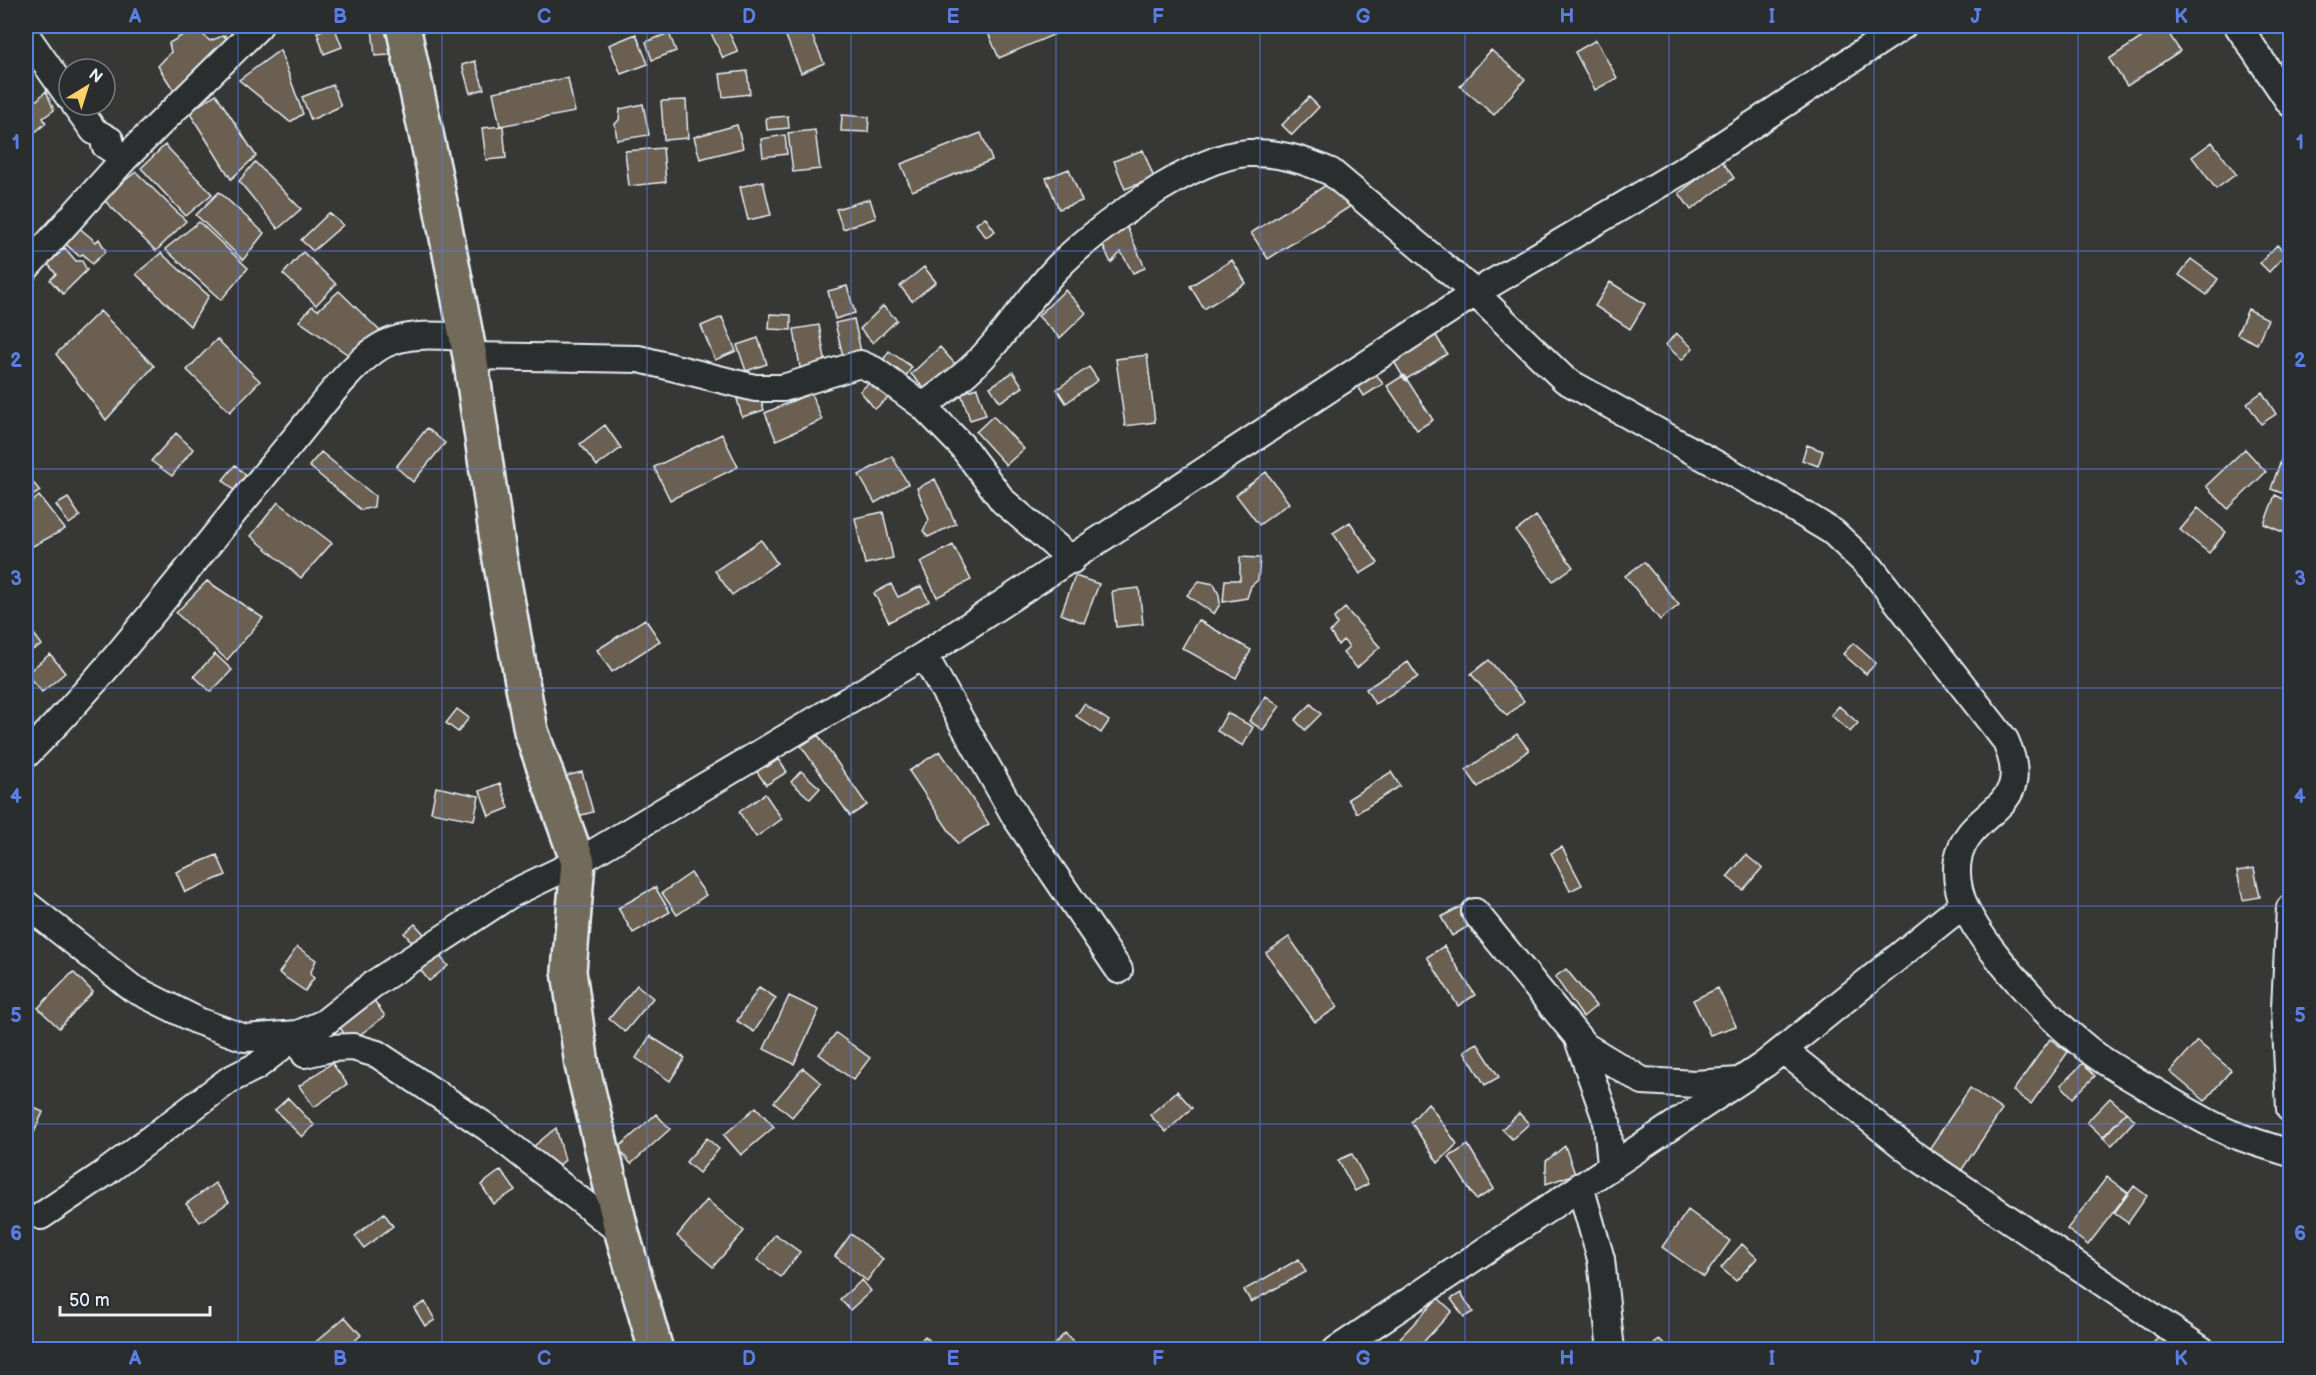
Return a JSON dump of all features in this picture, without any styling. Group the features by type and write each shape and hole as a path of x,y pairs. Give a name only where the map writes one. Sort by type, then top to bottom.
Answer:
{"main road":[{"path":"403,26 468,346 500,554 531,731 578,862 569,971 582,1065 622,1233 656,1350"}],"street":[{"path":"26,268 125,158 260,26"},
{"path":"41,1216 105,1173 230,1080 257,1066 298,1034 324,1023 372,985 511,894 578,862 924,655 1072,560 1475,293 1687,168 1903,26"},
{"path":"2238,26 2290,103"},
{"path":"26,36 57,80"},
{"path":"84,117 94,131 110,140 105,145 125,158"},
{"path":"923,406 967,372 989,350 1055,271 1082,245 1150,194 1216,159 1236,155 1274,153 1305,160 1331,172 1475,293 1566,380 1833,532 1871,568 2005,740 2013,756 2016,773 2011,788 2002,804 1967,839 1958,859 1958,890 1974,926 2004,965 2049,1015 2091,1051 2186,1110 2230,1133 2290,1153"},
{"path":"26,755 156,610 269,469 361,360 385,344 405,338 468,346 639,359 755,388 783,388 860,364 884,377 923,406 962,446 1003,501 1072,560"},
{"path":"924,655 1016,818 1119,970"},
{"path":"26,904 132,988 198,1021 245,1038 298,1034"},
{"path":"1336,1350 1740,1081 1783,1050 1964,904"},
{"path":"2290,908 2285,1008 2290,1109"},
{"path":"1475,912 1585,1046 1643,1081 1695,1083 1740,1081"},
{"path":"298,1034 305,1054 331,1048 353,1047 377,1054 488,1128 622,1233"},
{"path":"1577,1036 1607,1122 1611,1166"},
{"path":"1783,1050 1917,1157 2202,1350"},
{"path":"1580,1186 1601,1259 1611,1350"}],"building":[{"path":"334,26 342,47 324,54 317,32"},
{"path":"726,26 738,52 723,58 710,31"},
{"path":"792,26 808,26 824,63 801,73 783,29"},
{"path":"985,26 1065,26 1067,29 999,58"},
{"path":"2159,26 2164,26 2180,51 2127,86 2109,59"},
{"path":"387,27 390,55 375,56 372,28"},
{"path":"195,28 210,41 225,35 228,50 178,97 158,66 171,52 169,43"},
{"path":"669,33 676,51 652,60 646,42"},
{"path":"636,34 648,64 621,74 609,45"},
{"path":"1596,40 1617,78 1595,90 1575,52"},
{"path":"280,50 303,114 290,122 239,80"},
{"path":"1491,50 1525,79 1494,115 1460,86"},
{"path":"475,61 484,89 470,93 462,65"},
{"path":"747,71 750,94 723,97 720,74"},
{"path":"568,78 575,112 500,126 493,92"},
{"path":"333,85 341,106 311,120 302,97"},
{"path":"46,91 54,110 43,118 46,123 34,133 26,127 26,111"},
{"path":"216,94 256,156 231,179 189,112"},
{"path":"1309,97 1319,107 1292,135 1282,125"},
{"path":"686,100 688,138 664,140 661,101"},
{"path":"643,104 649,135 617,140 615,124 619,120 620,109"},
{"path":"842,115 869,117 868,132 841,131"},
{"path":"788,116 789,128 767,130 766,118"},
{"path":"737,125 743,148 700,159 694,137"},
{"path":"503,126 506,158 486,160 482,128"},
{"path":"815,130 820,169 793,172 788,133"},
{"path":"981,133 992,160 912,191 901,164"},
{"path":"785,135 787,154 763,157 761,139"},
{"path":"2212,142 2236,174 2216,189 2192,157"},
{"path":"165,145 212,194 186,216 141,168"},
{"path":"663,148 666,182 629,186 625,151"},
{"path":"1143,150 1154,178 1125,189 1114,161"},
{"path":"1722,161 1734,178 1691,210 1679,193"},
{"path":"255,162 301,209 278,229 239,181"},
{"path":"1069,169 1082,201 1059,209 1046,178"},
{"path":"136,172 186,221 156,251 102,198"},
{"path":"1337,178 1354,204 1268,259 1251,233"},
{"path":"763,181 771,215 748,220 740,187"},
{"path":"219,192 264,233 243,260 196,215"},
{"path":"870,199 876,218 843,229 836,209"},
{"path":"329,213 343,225 313,251 301,240"},
{"path":"985,217 995,231 986,237 976,224"},
{"path":"199,222 248,268 221,300 165,249"},
{"path":"77,226 96,242 99,239 106,251 92,264 83,254 79,256 60,239"},
{"path":"1127,227 1145,268 1133,273 1121,252 1111,263 1100,239"},
{"path":"2277,245 2286,254 2269,272 2260,263"},
{"path":"65,248 76,261 82,261 87,270 63,294 50,280 56,274 48,264"},
{"path":"303,252 336,284 316,305 283,274"},
{"path":"161,253 209,296 190,326 136,274"},
{"path":"2191,259 2218,279 2207,295 2179,275"},
{"path":"1232,260 1246,283 1204,309 1190,286"},
{"path":"924,267 936,282 912,301 900,286"},
{"path":"1610,282 1645,304 1630,329 1595,306"},
{"path":"847,286 855,313 835,319 828,291"},
{"path":"1065,290 1086,313 1060,338 1038,316"},
{"path":"339,291 381,332 356,360 299,321 312,306 318,310"},
{"path":"883,306 897,320 873,343 860,329"},
{"path":"2248,309 2268,319 2257,344 2237,334"},
{"path":"100,311 154,366 106,420 56,354"},
{"path":"770,314 791,315 791,330 769,329"},
{"path":"722,317 736,351 715,360 701,326"},
{"path":"854,319 861,352 843,356 835,323"},
{"path":"819,325 827,370 801,374 794,329"},
{"path":"1676,333 1693,348 1682,360 1666,345"},
{"path":"1435,334 1447,354 1405,380 1393,360"},
{"path":"758,338 767,364 746,371 737,345"},
{"path":"217,339 260,381 230,412 187,370"},
{"path":"940,347 956,365 928,392 911,374"},
{"path":"889,351 912,367 902,382 879,366"},
{"path":"1147,355 1155,422 1125,426 1116,359"},
{"path":"1089,367 1098,380 1066,403 1057,389"},
{"path":"1013,372 1023,387 1000,402 990,387"},
{"path":"879,374 895,392 875,409 860,391"},
{"path":"1376,374 1383,384 1364,396 1357,385"},
{"path":"1404,375 1433,420 1417,430 1387,386"},
{"path":"977,388 986,415 970,420 961,393"},
{"path":"2262,392 2276,414 2261,424 2247,403"},
{"path":"759,393 764,410 742,417 737,399"},
{"path":"811,393 822,420 776,440 765,413"},
{"path":"993,416 1024,449 1006,465 976,432"},
{"path":"605,425 621,448 597,466 580,444"},
{"path":"427,428 445,443 413,482 396,467"},
{"path":"176,433 193,449 172,476 151,461"},
{"path":"722,434 738,467 670,500 654,467"},
{"path":"1807,445 1823,451 1818,466 1802,460"},
{"path":"2286,445 2290,446 2290,496 2271,489"},
{"path":"2245,449 2266,472 2228,509 2206,486"},
{"path":"321,452 375,496 374,507 361,510 309,466"},
{"path":"892,456 908,484 875,503 859,475"},
{"path":"235,465 256,485 241,497 223,480"},
{"path":"1266,472 1289,503 1259,525 1236,495"},
{"path":"26,474 40,491 26,500"},
{"path":"935,479 956,524 928,537 923,531 929,520 917,488"},
{"path":"2275,495 2290,502 2290,535 2264,524"},
{"path":"39,496 65,529 31,547 26,540 26,507"},
{"path":"68,498 80,516 69,524 56,505"},
{"path":"278,502 332,543 301,578 251,536"},
{"path":"2198,508 2226,532 2209,553 2180,530"},
{"path":"883,512 893,558 865,564 855,518"},
{"path":"1536,516 1573,567 1553,581 1516,531"},
{"path":"1350,522 1378,563 1360,574 1333,533"},
{"path":"761,540 777,563 732,595 715,571"},
{"path":"953,545 971,580 937,597 920,562"},
{"path":"1240,557 1260,558 1258,580 1251,586 1247,598 1223,602 1225,580 1240,580"},
{"path":"1644,562 1679,605 1660,620 1625,576"},
{"path":"1075,576 1099,584 1084,623 1061,614"},
{"path":"207,581 263,618 227,660 176,613"},
{"path":"1199,581 1214,584 1219,595 1220,604 1214,614 1187,595"},
{"path":"891,584 898,597 921,586 929,601 889,622 874,593"},
{"path":"1139,588 1143,624 1116,627 1112,591"},
{"path":"1345,608 1380,647 1357,668 1343,653 1349,646 1343,640 1338,645 1330,632 1337,624 1334,618"},
{"path":"645,619 660,641 612,672 597,650"},
{"path":"1198,620 1251,650 1236,678 1182,648"},
{"path":"26,623 42,645 26,653"},
{"path":"1853,643 1876,663 1866,674 1843,654"},
{"path":"50,654 65,673 42,692 26,674"},
{"path":"215,654 232,670 211,692 194,676"},
{"path":"1489,660 1524,701 1507,716 1471,674"},
{"path":"1408,662 1418,677 1375,704 1366,689"},
{"path":"1266,696 1280,706 1263,730 1249,721"},
{"path":"1084,704 1109,721 1101,733 1076,716"},
{"path":"1311,704 1321,714 1305,730 1295,720"},
{"path":"1839,706 1858,723 1850,732 1831,715"},
{"path":"457,709 469,718 458,732 446,723"},
{"path":"1227,713 1253,727 1243,746 1217,731"},
{"path":"1517,734 1529,750 1478,787 1466,770"},
{"path":"818,735 867,805 850,816 801,746"},
{"path":"940,751 989,824 958,844 909,771"},
{"path":"779,759 787,772 766,785 755,769 764,764 767,767"},
{"path":"801,771 820,788 810,799 791,782"},
{"path":"582,772 593,812 574,817 562,777"},
{"path":"1391,772 1400,786 1357,813 1348,799"},
{"path":"500,783 509,808 489,816 480,791"},
{"path":"436,787 479,796 474,820 431,812"},
{"path":"765,794 782,819 756,837 739,812"},
{"path":"1562,847 1582,885 1570,891 1551,853"},
{"path":"217,855 226,875 185,892 176,872"},
{"path":"1746,855 1762,868 1743,890 1727,877"},
{"path":"2254,868 2260,897 2243,900 2237,871"},
{"path":"691,873 706,895 677,915 662,893"},
{"path":"655,887 670,912 633,933 618,908"},
{"path":"1462,906 1472,924 1452,936 1441,917"},
{"path":"415,924 424,934 413,943 404,933"},
{"path":"1289,937 1338,1007 1315,1022 1266,953"},
{"path":"1444,946 1475,995 1458,1006 1427,957"},
{"path":"297,947 316,960 310,974 314,978 305,991 279,973"},
{"path":"438,954 448,966 429,981 419,968"},
{"path":"1566,969 1596,1006 1583,1017 1555,977"},
{"path":"73,972 93,992 59,1028 38,1008"},
{"path":"637,985 653,998 625,1032 609,1019"},
{"path":"759,987 776,998 754,1032 737,1021"},
{"path":"1718,988 1736,1026 1710,1035 1693,1000"},
{"path":"371,996 385,1016 350,1042 336,1022"},
{"path":"789,996 819,1010 794,1064 764,1049"},
{"path":"836,1033 870,1058 853,1080 819,1054"},
{"path":"650,1036 685,1058 670,1081 636,1058"},
{"path":"2050,1039 2068,1052 2031,1104 2013,1091"},
{"path":"2197,1041 2231,1070 2205,1101 2170,1072"},
{"path":"1477,1043 1499,1077 1485,1085 1464,1051"},
{"path":"332,1063 347,1084 314,1107 299,1086"},
{"path":"2083,1063 2095,1076 2073,1098 2061,1085"},
{"path":"803,1068 821,1083 792,1117 774,1102"},
{"path":"1970,1088 2002,1110 1961,1171 1929,1149"},
{"path":"1177,1091 1192,1108 1166,1132 1150,1115"},
{"path":"288,1098 314,1125 302,1137 275,1110"},
{"path":"2110,1098 2126,1112 2103,1137 2087,1122"},
{"path":"1428,1103 1457,1144 1438,1163 1411,1122"},
{"path":"26,1104 43,1112 32,1137 26,1135"},
{"path":"756,1107 774,1127 741,1155 724,1135"},
{"path":"2126,1112 2135,1120 2112,1145 2103,1138"},
{"path":"1519,1113 1529,1124 1512,1139 1502,1129"},
{"path":"656,1114 670,1129 631,1164 618,1148"},
{"path":"556,1128 565,1160 549,1174 529,1150"},
{"path":"707,1138 719,1149 699,1173 686,1162"},
{"path":"1468,1145 1494,1189 1476,1200 1449,1157"},
{"path":"1565,1146 1575,1174 1546,1184 1546,1161"},
{"path":"1352,1154 1368,1184 1355,1191 1338,1160"},
{"path":"501,1170 515,1190 494,1204 481,1185"},
{"path":"2107,1177 2128,1193 2088,1245 2067,1229"},
{"path":"215,1183 229,1202 200,1222 186,1204"},
{"path":"2134,1186 2147,1196 2128,1223 2114,1213"},
{"path":"707,1200 744,1231 713,1267 677,1236"},
{"path":"1688,1210 1730,1241 1704,1277 1662,1247"},
{"path":"384,1213 393,1226 364,1248 355,1236"},
{"path":"775,1234 800,1252 781,1277 757,1260"},
{"path":"851,1234 883,1259 867,1281 835,1256"},
{"path":"1742,1244 1757,1258 1736,1281 1721,1268"},
{"path":"1299,1259 1306,1272 1251,1302 1244,1290"},
{"path":"862,1280 871,1291 850,1310 840,1299"},
{"path":"1461,1293 1473,1312 1464,1317 1451,1299"},
{"path":"1438,1298 1452,1311 1416,1350 1412,1350 1400,1338"},
{"path":"425,1302 435,1320 425,1326 414,1308"},
{"path":"345,1317 361,1335 345,1350 316,1350 312,1345"},
{"path":"2162,1331 2181,1344 2177,1350 2159,1350 2152,1345"},
{"path":"1065,1333 1078,1346 1074,1350 1049,1350"},
{"path":"925,1336 939,1350 912,1350"},
{"path":"1659,1339 1671,1350 1649,1350"}]}
